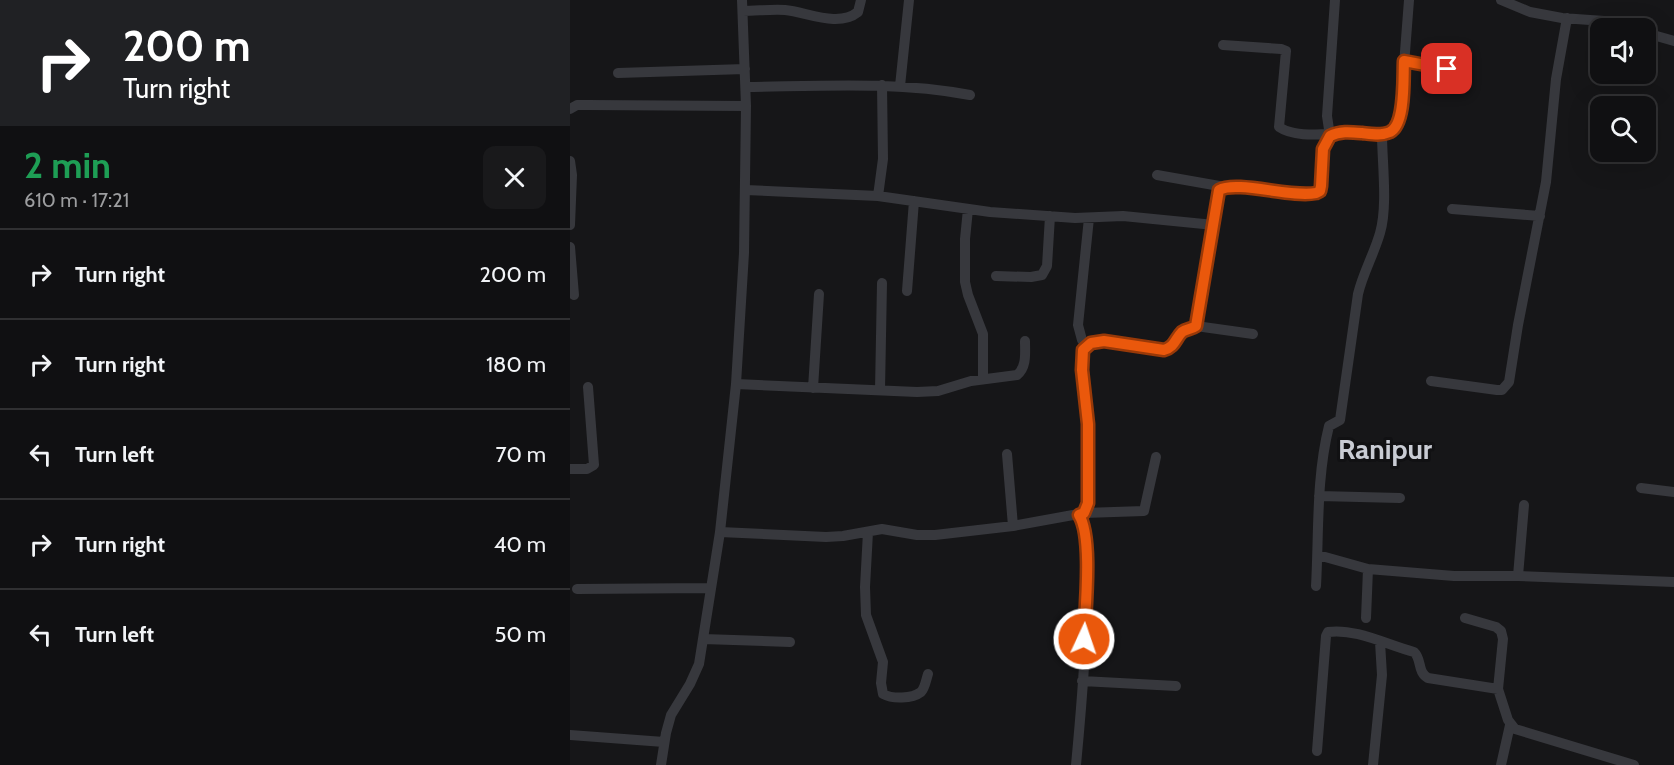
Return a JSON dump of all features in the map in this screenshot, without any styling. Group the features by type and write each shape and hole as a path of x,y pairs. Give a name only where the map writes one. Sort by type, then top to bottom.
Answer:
{"street":[{"path":"662,765 664,742 671,715 699,664 720,532 736,384 744,253 745,190 746,87 742,6 811,16 847,18 858,12 861,0"},
{"path":"900,86 909,0"},
{"path":"1157,175 1277,193 1316,193 1320,191 1323,149 1329,135 1327,116 1335,0"},
{"path":"1223,45 1286,51 1279,127 1283,130 1302,134 1329,135 1338,132 1382,134 1397,127 1400,117 1409,0"},
{"path":"1501,0 1530,12 1590,20"},
{"path":"1431,381 1497,390 1502,390 1509,382 1540,216 1556,79 1567,18"},
{"path":"1656,36 1674,41"},
{"path":"1404,61 1447,69"},
{"path":"618,73 745,69"},
{"path":"878,196 883,159 882,85"},
{"path":"746,87 882,85 970,95"},
{"path":"570,109 577,105 746,106"},
{"path":"1316,586 1323,449 1329,426 1340,420 1358,294 1381,232 1384,214 1382,134"},
{"path":"570,161 570,225"},
{"path":"1196,326 1219,190 1225,187"},
{"path":"745,190 878,196 968,209 1089,218 1123,216 1214,225"},
{"path":"907,291 914,201"},
{"path":"1452,208 1540,216"},
{"path":"968,209 965,282 983,334 982,379"},
{"path":"996,276 1042,275 1047,266 1050,216"},
{"path":"1086,345 1079,333 1078,325 1089,218"},
{"path":"570,247 574,295"},
{"path":"880,390 882,283"},
{"path":"813,388 819,294"},
{"path":"1076,765 1082,681 1086,560 1085,528 1081,514 1088,503 1088,424 1082,370 1082,355 1086,345 1104,341 1164,350 1174,345 1184,331 1196,326 1253,334"},
{"path":"736,384 927,392 982,379 1012,376 1021,372 1025,341"},
{"path":"570,469 587,469 594,465 588,387"},
{"path":"1007,454 1013,526"},
{"path":"720,532 826,537 882,529 924,536 1013,526 1081,514 1144,511 1156,457"},
{"path":"1641,488 1674,492"},
{"path":"1319,496 1400,498"},
{"path":"1518,576 1524,505"},
{"path":"868,531 866,615 883,662 883,694 902,697 915,695 923,688 928,674"},
{"path":"1318,555 1368,569 1454,576 1674,582"},
{"path":"1366,618 1368,569"},
{"path":"577,588 711,588"},
{"path":"1466,618 1496,627 1501,631 1503,639 1498,689 1510,724 1515,729 1635,765"},
{"path":"1317,751 1326,634 1347,632 1416,654 1422,672 1428,678 1498,689"},
{"path":"703,639 790,642"},
{"path":"1373,765 1382,675 1380,642"},
{"path":"1082,681 1176,686"},
{"path":"1501,765 1510,724"},
{"path":"570,735 664,742"}],"district":[{"name":"Ranipur","path":"1385,449"}],"route":[{"path":"1084,639 1085,528 1079,515 1084,513 1088,503 1088,424 1082,370 1082,355 1086,345 1104,341 1164,350 1174,345 1184,331 1196,326 1219,190 1231,186 1277,193 1312,194 1320,191 1323,149 1330,136 1338,132 1382,134 1397,127 1400,117 1404,61 1447,69"}]}
